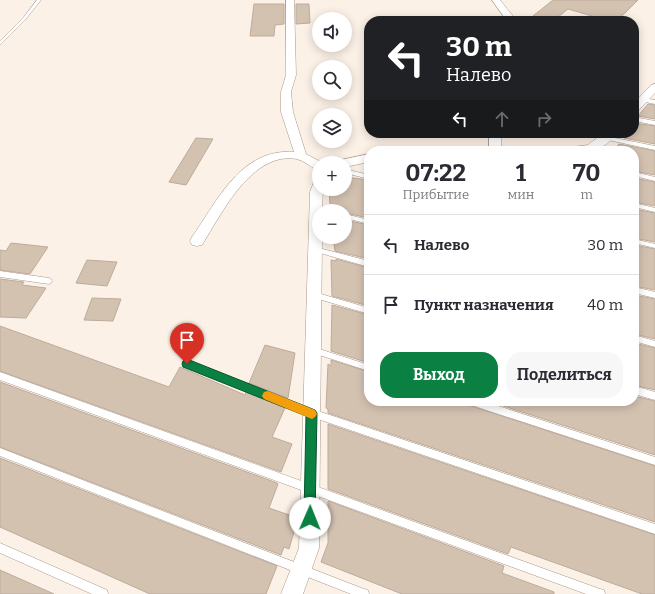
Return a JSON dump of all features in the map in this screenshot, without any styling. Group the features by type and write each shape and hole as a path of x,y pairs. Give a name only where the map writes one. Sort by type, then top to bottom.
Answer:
{"street":[{"path":"290,0 291,75 286,92 287,112 301,156"},
{"path":"497,0 508,16"},
{"path":"639,104 655,88"},
{"path":"596,146 606,138"},
{"path":"197,242 240,179 252,166 270,157 283,155 301,156 312,162"},
{"path":"352,162 364,159"},
{"path":"292,594 309,548 314,295 317,244"}],"lane":[{"path":"0,44 24,19 39,0"},
{"path":"643,100 655,102"},
{"path":"639,120 655,124"},
{"path":"616,138 655,148"},
{"path":"352,173 364,176"},
{"path":"639,175 655,179"},
{"path":"639,206 655,210"},
{"path":"352,218 364,221"},
{"path":"639,242 655,246"},
{"path":"316,249 364,263"},
{"path":"0,274 49,280"},
{"path":"639,291 655,295"},
{"path":"314,295 364,310"},
{"path":"639,339 655,344"},
{"path":"313,350 364,366"},
{"path":"187,364 312,413 655,529"},
{"path":"0,376 310,487 600,594"},
{"path":"639,391 655,396"},
{"path":"485,406 655,461"},
{"path":"0,452 364,594"},
{"path":"0,548 103,594"}],"building":[{"path":"553,0 638,0 622,16 592,16 568,9 559,16 533,16"},
{"path":"254,4 284,4 284,24 275,25 274,36 250,36"},
{"path":"296,4 309,4 310,23 296,24"},
{"path":"648,104 655,105 655,119 639,116"},
{"path":"639,124 655,126 655,144 624,138 639,138"},
{"path":"196,138 213,139 186,185 169,182"},
{"path":"619,144 629,146 618,146"},
{"path":"639,148 655,151 655,175 639,172"},
{"path":"352,178 364,179 364,217 352,214 352,204 330,204 329,196 352,196"},
{"path":"639,179 655,182 655,206 639,203"},
{"path":"639,210 655,213 655,242 639,239"},
{"path":"352,221 364,224 364,258 335,251 334,244 352,244"},
{"path":"11,243 48,247 30,274 0,270 0,250 6,251"},
{"path":"639,246 655,249 655,290 639,287"},
{"path":"336,259 364,267 364,305 332,296 331,260 336,261"},
{"path":"87,260 117,262 107,286 76,283"},
{"path":"0,279 24,282 22,285 46,288 26,318 0,317"},
{"path":"639,296 655,299 655,339 639,335"},
{"path":"92,298 121,299 113,321 84,320"},
{"path":"332,305 364,314 364,361 331,351"},
{"path":"0,326 169,387 180,367 245,395 246,392 285,408 272,437 292,444 281,472 0,371"},
{"path":"639,344 655,348 655,390 639,386"},
{"path":"265,345 295,353 288,398 249,383"},
{"path":"331,360 364,370 364,406 471,406 655,466 655,522 328,413 328,409 326,408 328,364 331,366"},
{"path":"0,382 277,483 278,484 269,508 298,518 289,549 284,547 281,555 0,447"},
{"path":"639,397 655,401 655,455 503,406 639,406"},
{"path":"328,424 655,535 655,594 642,594 511,547 508,554 328,489"},
{"path":"0,458 277,566 266,594 150,594 0,527"},
{"path":"328,501 504,566 502,573 554,592 554,594 402,594 321,562 328,543"},
{"path":"0,570 54,594 0,594"}],"slow traffic":[{"path":"268,396 312,414"}],"route":[{"path":"187,364 312,413 310,518"}]}
